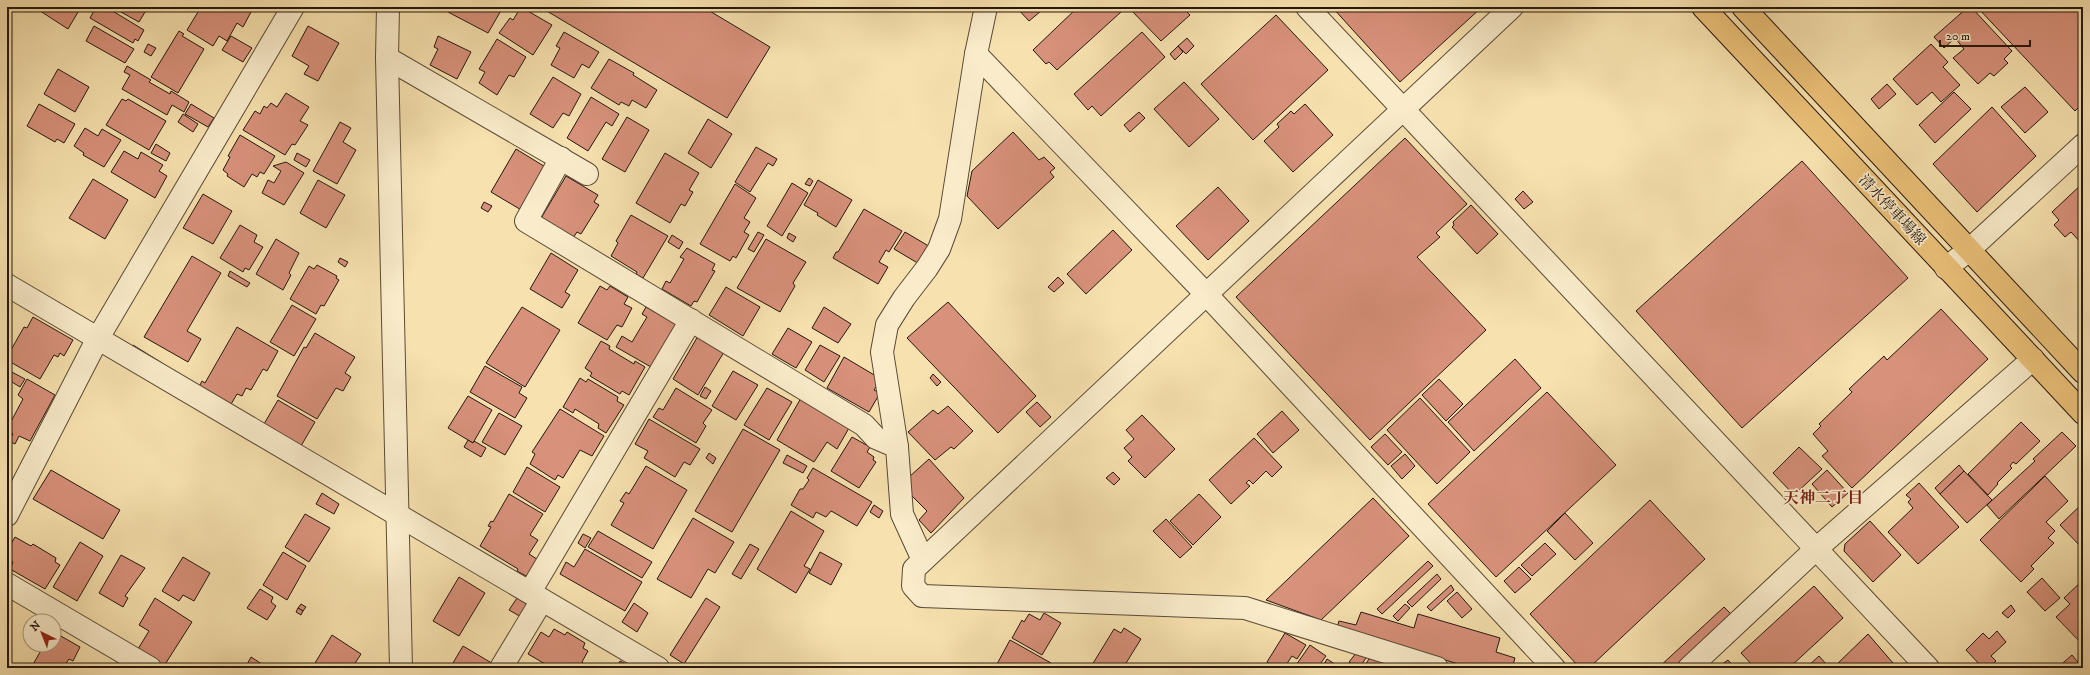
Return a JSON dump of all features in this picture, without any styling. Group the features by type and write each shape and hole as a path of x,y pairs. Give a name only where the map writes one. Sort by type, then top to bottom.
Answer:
{"main road":[{"name":"清水停車場線","path":"1703,7 2083,413"},
{"name":"清水停車場線","path":"1743,7 2083,372"}],"street":[{"path":"7,515 98,338 293,7"},
{"path":"388,7 387,58 401,668"},
{"path":"923,560 902,514 897,447 882,352 887,325 904,298 927,268 939,249 950,219 976,54 986,7"},
{"path":"1307,7 1402,110 1928,668"},
{"path":"1437,668 1245,608 922,596 913,586 914,569 1512,7"},
{"path":"976,54 1206,294 1554,668"},
{"path":"387,58 587,174"},
{"path":"1946,268 1969,250 2083,145"},
{"path":"561,158 526,221 864,425 876,438 897,447"},
{"path":"7,285 658,668"},
{"path":"501,668 536,596 691,320"},
{"path":"1689,668 1816,549 2033,359"},
{"path":"7,584 150,668"}],"building":[{"path":"34,7 81,7 68,29"},
{"path":"96,7 106,7 144,30 138,41 135,39 133,43 90,18"},
{"path":"112,7 148,7 139,22"},
{"path":"201,7 247,7 245,9 251,12 243,27 237,23 227,41 219,36 213,46 187,30"},
{"path":"450,7 503,7 488,33 448,12"},
{"path":"521,7 552,25 533,55 499,33 510,18 513,20"},
{"path":"540,7 703,7 770,47 727,118"},
{"path":"1016,7 1038,7 1041,11 1029,21"},
{"path":"1078,7 1116,7 1121,12 1057,70 1049,62 1046,64 1033,50"},
{"path":"1182,7 1190,15 1161,41 1129,8"},
{"path":"1332,7 1482,7 1400,82"},
{"path":"1968,7 1971,7 2012,51 2004,59 2008,63 1994,76 1990,73 1978,84 1953,58 1964,49 1955,38 1944,48 1934,37"},
{"path":"1977,7 2083,7 2083,103 2075,111"},
{"path":"1276,15 1328,70 1253,140 1201,84"},
{"path":"94,26 134,49 125,63 86,41"},
{"path":"308,26 339,43 318,81 304,74 309,66 292,56"},
{"path":"179,31 184,34 182,36 204,49 178,93 151,77"},
{"path":"564,32 599,52 589,68 582,64 574,78 551,65 560,48 556,46"},
{"path":"1142,32 1165,57 1101,116 1092,106 1088,110 1074,94"},
{"path":"231,36 252,48 243,62 222,50"},
{"path":"438,36 471,52 457,79 430,65 438,49 434,47"},
{"path":"1187,38 1194,46 1186,54 1178,46"},
{"path":"497,39 526,57 514,77 509,75 497,95 479,83 485,72 479,69"},
{"path":"148,44 156,48 151,56 144,52"},
{"path":"1931,44 1948,62 1943,67 1960,85 1941,102 1932,92 1917,105 1893,79"},
{"path":"1178,46 1183,52 1175,60 1170,54"},
{"path":"609,59 634,73 633,75 657,90 646,108 632,100 629,106 621,102 619,105 591,88"},
{"path":"127,66 151,80 149,82 170,94 171,91 189,102 184,112 172,105 167,115 122,89 130,75 124,72"},
{"path":"58,69 89,87 75,112 44,94"},
{"path":"553,77 581,94 569,116 563,113 553,128 530,114"},
{"path":"1184,82 1219,119 1189,147 1154,109"},
{"path":"1887,84 1896,94 1879,109 1871,99"},
{"path":"2025,87 2048,112 2025,133 2001,107"},
{"path":"1954,92 1971,109 1935,143 1919,125"},
{"path":"286,93 309,107 300,121 308,125 295,145 292,144 285,155 243,130 255,111 260,114 264,106 267,108 271,103 277,107"},
{"path":"591,97 619,114 612,126 606,122 588,151 567,138"},
{"path":"122,99 126,101 128,99 166,121 149,150 106,125"},
{"path":"39,104 75,124 64,143 57,139 55,142 27,126"},
{"path":"191,104 214,118 208,127 185,114"},
{"path":"1305,104 1333,135 1293,172 1264,141 1279,127 1277,124 1291,111 1294,114"},
{"path":"1992,107 2036,156 1977,212 1933,164"},
{"path":"1139,112 1145,118 1130,132 1124,125"},
{"path":"183,114 198,124 193,132 178,122"},
{"path":"627,117 649,130 625,172 602,159"},
{"path":"708,119 732,134 711,168 688,153"},
{"path":"340,122 351,128 343,142 356,150 337,184 313,171"},
{"path":"85,128 98,136 102,129 121,140 104,167 83,155 84,153 74,146"},
{"path":"1013,132 1039,160 1044,157 1055,168 1050,172 1054,177 998,229 967,196 972,171"},
{"path":"240,135 275,156 264,174 260,172 257,177 252,174 244,187 227,176 228,174 223,170 230,157 228,156"},
{"path":"1405,138 1467,204 1436,233 1440,237 1417,257 1486,330 1370,440 1236,297"},
{"path":"156,144 170,153 166,161 151,153"},
{"path":"756,147 777,159 773,166 768,163 750,192 735,182"},
{"path":"516,149 547,168 523,211 491,192"},
{"path":"124,151 138,159 141,152 163,165 159,171 167,176 155,198 111,172"},
{"path":"297,153 310,160 306,167 294,160"},
{"path":"665,153 699,173 689,190 693,192 685,206 681,204 670,223 636,203"},
{"path":"1802,161 1908,278 1742,428 1636,311"},
{"path":"286,162 304,173 284,205 262,193 268,180 274,183 281,171 273,166"},
{"path":"566,176 598,195 594,202 599,205 581,234 577,232 573,238 540,220"},
{"path":"809,178 813,181 810,186 805,184"},
{"path":"93,179 128,200 105,239 69,218"},
{"path":"318,180 345,195 326,228 300,213"},
{"path":"818,180 852,200 836,227 817,215 818,213 804,205"},
{"path":"792,183 808,193 782,236 767,226"},
{"path":"2083,183 2083,245 2071,232 2065,237 2054,225 2059,220 2052,212"},
{"path":"735,184 756,198 744,218 750,222 744,232 749,235 736,258 733,256 730,261 700,244"},
{"path":"1218,187 1249,221 1208,260 1176,226"},
{"path":"1523,191 1533,202 1524,209 1515,199"},
{"path":"203,194 232,211 213,244 183,228"},
{"path":"484,202 492,206 488,212 481,208"},
{"path":"1471,205 1498,234 1477,254 1452,227 1454,225 1453,222"},
{"path":"864,209 902,231 889,252 886,250 879,262 888,267 878,284 833,258"},
{"path":"631,215 668,236 643,278 636,274 637,272 611,256 618,243 616,241"},
{"path":"240,225 257,235 254,242 263,247 249,270 245,268 243,272 220,258"},
{"path":"1113,230 1132,250 1086,294 1067,274"},
{"path":"758,232 764,235 754,252 748,249"},
{"path":"905,232 932,248 921,265 894,249"},
{"path":"789,233 796,237 793,242 787,238"},
{"path":"672,235 683,242 679,249 668,242"},
{"path":"276,239 299,253 289,273 291,275 283,290 256,274"},
{"path":"766,239 806,262 793,283 795,286 780,312 737,288"},
{"path":"687,248 715,264 712,270 715,271 697,302 694,301 691,306 662,289 666,281 670,283 684,259 680,257"},
{"path":"551,253 578,270 565,292 570,295 562,308 530,289"},
{"path":"192,256 221,273 187,331 201,339 188,362 144,337"},
{"path":"340,258 348,262 345,267 338,262"},
{"path":"317,265 337,276 336,278 339,280 324,306 321,305 316,314 290,299 309,266 314,269"},
{"path":"230,271 250,283 247,287 228,276"},
{"path":"1058,277 1064,283 1054,292 1048,287"},
{"path":"600,286 607,290 610,286 628,297 624,304 632,308 622,327 617,325 607,340 578,323"},
{"path":"726,287 760,307 743,336 709,315"},
{"path":"948,302 1036,396 998,433 907,338"},
{"path":"292,305 316,319 294,356 270,342"},
{"path":"522,307 560,330 525,387 486,363"},
{"path":"646,307 676,324 651,367 616,347 622,336 632,342 647,317 642,314"},
{"path":"824,307 851,324 838,343 812,328"},
{"path":"1941,309 1988,359 1852,488 1822,456 1828,451 1813,434 1821,426 1819,424 1852,392 1849,389 1884,356 1887,360"},
{"path":"33,317 73,340 64,356 60,353 58,357 54,355 40,379 7,360 7,357 24,327 27,328"},
{"path":"237,327 278,351 267,371 263,369 251,390 246,388 242,396 237,394 230,406 199,387 202,381 205,383"},
{"path":"788,328 812,342 796,368 772,354"},
{"path":"315,333 355,357 345,373 351,377 343,391 336,388 317,419 277,396 304,347 306,348"},
{"path":"698,336 724,352 698,395 673,379"},
{"path":"601,341 610,346 609,349 634,364 635,361 645,367 629,395 622,391 620,394 590,376 592,373 585,368"},
{"path":"133,345 162,363 160,365 131,347"},
{"path":"820,345 840,356 824,382 805,370"},
{"path":"844,357 881,379 874,390 880,393 869,412 827,388"},
{"path":"1515,359 1541,388 1474,451 1448,422"},
{"path":"485,366 522,387 519,393 527,398 515,418 470,392"},
{"path":"8,370 25,379 20,387 7,379"},
{"path":"733,371 758,385 736,420 712,406"},
{"path":"933,374 941,382 937,386 930,378"},
{"path":"580,378 586,382 588,379 618,397 617,401 624,405 606,433 598,428 599,424 575,409 573,413 563,407"},
{"path":"27,379 55,395 30,441 19,436 15,444 9,441 13,434 7,429 23,399 18,395"},
{"path":"1439,379 1463,404 1446,421 1422,395"},
{"path":"705,387 711,391 706,399 700,396"},
{"path":"676,388 712,410 703,423 706,426 696,443 653,417 659,408 663,410"},
{"path":"767,388 792,402 769,440 744,425"},
{"path":"1547,392 1616,465 1496,577 1428,504"},
{"path":"468,396 492,410 473,443 448,428"},
{"path":"801,398 849,428 837,449 827,442 814,462 777,440"},
{"path":"1420,398 1470,452 1437,484 1387,430"},
{"path":"278,400 315,422 301,446 264,424"},
{"path":"1037,402 1051,417 1040,427 1026,412"},
{"path":"948,406 973,431 954,449 951,447 935,460 908,432 933,410 938,414"},
{"path":"560,409 604,436 592,456 580,450 563,478 558,475 555,480 530,464 535,454 532,452"},
{"path":"1282,411 1299,430 1273,453 1257,434"},
{"path":"499,413 522,426 505,455 482,442"},
{"path":"1142,415 1175,449 1145,478 1128,461 1132,457 1124,448 1134,439 1126,430"},
{"path":"649,419 700,449 690,465 684,462 675,477 644,458 648,451 635,444"},
{"path":"2021,422 2040,441 2016,464 2013,462 2010,466 2012,468 1997,483 1998,484 1988,495 1968,474"},
{"path":"743,429 780,450 732,532 695,511"},
{"path":"2062,432 2076,446 1999,519 1987,505 2035,461 2033,459"},
{"path":"1385,434 1402,452 1388,465 1371,447"},
{"path":"852,437 870,447 867,452 874,457 873,460 876,462 859,488 831,471"},
{"path":"1254,438 1282,467 1272,477 1266,471 1253,484 1249,480 1246,483 1250,486 1231,504 1209,480"},
{"path":"468,440 473,443 474,441 486,448 481,457 464,447"},
{"path":"1799,447 1822,469 1794,495 1773,473"},
{"path":"709,453 716,458 713,464 706,458"},
{"path":"1405,454 1415,466 1402,479 1391,466"},
{"path":"787,455 807,466 803,473 783,463"},
{"path":"929,459 964,498 931,533 919,520 927,511 911,495 909,477"},
{"path":"1959,465 1964,471 1940,494 1935,488"},
{"path":"646,466 687,490 653,549 611,525 624,503 620,501 626,492 629,494"},
{"path":"527,467 560,487 545,512 513,492"},
{"path":"813,468 872,502 857,526 831,511 826,517 816,512 813,518 791,505 800,489 803,489 809,480 807,478"},
{"path":"51,470 120,510 103,539 33,499"},
{"path":"1827,470 1848,493 1832,507 1812,484"},
{"path":"1964,471 1992,500 1967,523 1940,494"},
{"path":"1113,472 1120,479 1114,485 1106,478"},
{"path":"2045,476 2068,501 2046,522 2055,531 2048,538 2054,543 2031,566 2034,569 2021,582 1980,540"},
{"path":"1919,483 1959,527 1918,564 1888,532 1913,508 1908,502 1911,499 1906,495"},
{"path":"322,493 339,504 334,514 316,504"},
{"path":"509,494 543,514 530,535 538,540 529,554 540,561 530,578 480,546 491,527 488,526 491,521 493,522"},
{"path":"1199,494 1221,517 1193,545 1170,521"},
{"path":"1373,498 1409,536 1321,620 1266,600"},
{"path":"1650,500 1705,559 1589,668 1580,668 1530,614"},
{"path":"2083,503 2083,549 2060,525"},
{"path":"874,505 883,511 879,518 870,512"},
{"path":"791,511 824,531 804,566 810,569 796,593 757,569"},
{"path":"1565,513 1593,543 1575,560 1547,531"},
{"path":"305,514 330,528 309,562 285,547"},
{"path":"693,518 734,542 715,573 708,569 691,598 657,579"},
{"path":"1166,519 1192,547 1180,558 1153,531"},
{"path":"1870,521 1901,555 1873,582 1844,551 1845,544"},
{"path":"598,531 652,562 642,578 588,547"},
{"path":"583,534 591,538 585,548 578,543"},
{"path":"15,537 31,546 33,544 56,558 55,562 60,565 45,589 10,569 13,562 7,559 10,554 7,551"},
{"path":"80,542 103,556 77,601 53,587"},
{"path":"1545,543 1556,554 1532,576 1521,565"},
{"path":"750,544 759,549 741,579 732,574"},
{"path":"585,549 642,582 625,611 560,574 566,562 574,567"},
{"path":"283,552 306,566 287,600 263,585"},
{"path":"820,552 842,564 831,585 809,573"},
{"path":"121,555 145,568 125,596 128,598 123,607 99,593"},
{"path":"183,557 210,573 194,601 183,595 179,601 162,591"},
{"path":"1428,561 1433,566 1382,614 1377,609"},
{"path":"1519,567 1531,579 1515,593 1504,581"},
{"path":"1437,574 1441,579 1412,607 1407,602"},
{"path":"459,577 485,593 459,636 433,621"},
{"path":"2042,578 2060,598 2045,611 2027,592"},
{"path":"2083,580 2083,645 2056,617 2070,604 2064,598"},
{"path":"1451,585 1454,590 1431,611 1427,607"},
{"path":"1814,586 1843,618 1789,668 1755,668 1741,653"},
{"path":"260,589 273,597 271,602 276,606 267,620 247,608"},
{"path":"1457,592 1472,609 1462,618 1447,601"},
{"path":"155,598 192,622 164,666 138,649 149,631 139,625"},
{"path":"517,598 530,606 523,618 509,610"},
{"path":"706,598 720,607 684,664 670,655"},
{"path":"634,603 648,613 637,632 622,622"},
{"path":"301,604 306,607 303,611 298,608"},
{"path":"1405,604 1410,608 1398,621 1393,616"},
{"path":"2011,605 2015,611 2008,618 2002,613"},
{"path":"1724,607 1732,615 1676,668 1658,668"},
{"path":"298,608 303,611 301,615 296,612"},
{"path":"1361,612 1414,628 1418,614 1500,638 1496,652 1515,658 1512,668 1472,668 1337,628 1339,621 1356,625"},
{"path":"1044,613 1061,623 1042,655 1012,638 1022,620 1024,622 1029,614 1040,620"},
{"path":"1124,628 1141,639 1123,668 1097,668 1092,665 1114,629 1121,633"},
{"path":"554,629 565,635 567,632 585,643 583,648 588,651 582,662 584,664 581,668 552,668 528,654 541,632 549,637"},
{"path":"1997,631 2006,642 1991,656 1996,661 1989,668 1983,668 1966,650 1983,633 1989,639"},
{"path":"1285,633 1306,645 1297,659 1292,656 1284,668 1278,668 1267,662"},
{"path":"1868,634 1893,663 1888,668 1833,668"},
{"path":"332,635 361,654 352,668 312,668"},
{"path":"62,637 80,647 73,661 69,659 65,665 69,666 68,668 31,668 39,653 62,653"},
{"path":"1010,640 1051,663 1048,668 1004,668 997,664"},
{"path":"1310,645 1326,656 1317,668 1294,668"},
{"path":"463,646 495,665 493,668 450,668"},
{"path":"1357,652 1366,658 1359,668 1349,662"},
{"path":"2072,655 2083,668 2057,668"},
{"path":"1371,656 1391,668 1363,668"},
{"path":"1819,656 1826,664 1821,668 1807,667"},
{"path":"251,657 268,668 245,668"},
{"path":"1327,659 1341,668 1322,668"},
{"path":"1728,660 1735,668 1718,668 1725,662"},
{"path":"620,661 633,668 616,668"},
{"path":"540,664 546,668 537,668"}],"district":[{"name":"天神二丁目","path":"1823,498"}]}
